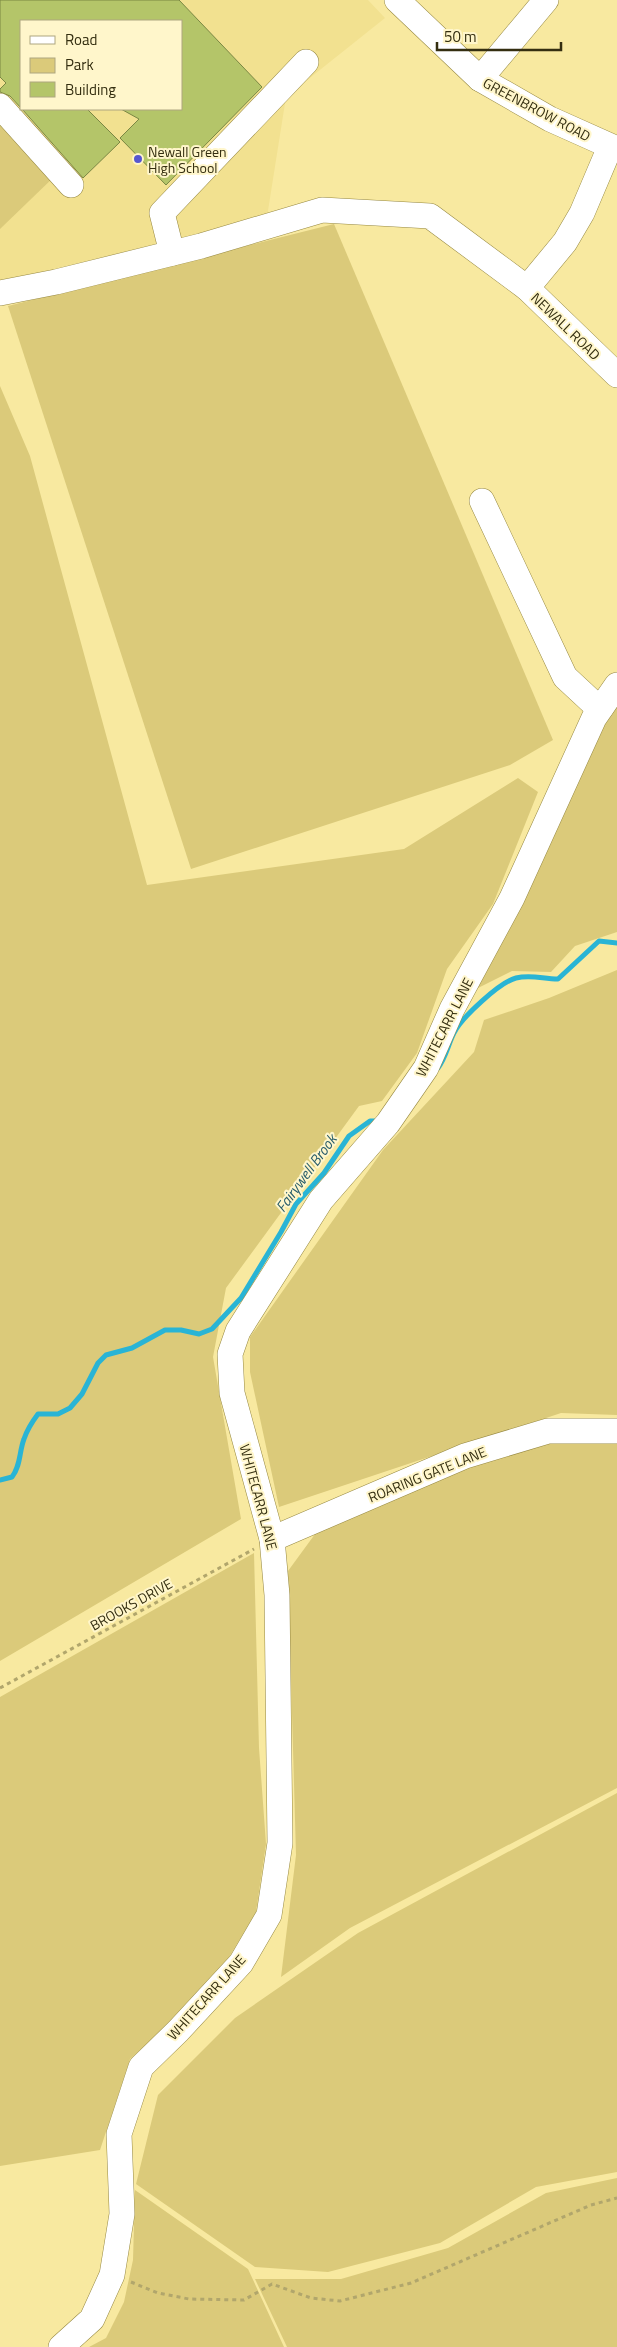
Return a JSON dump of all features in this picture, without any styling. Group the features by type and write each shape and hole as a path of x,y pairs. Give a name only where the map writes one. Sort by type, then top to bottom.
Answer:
{"street":[{"name":"GREENBROW ROAD","path":"397,0 480,79 550,119 613,148"},
{"path":"480,79 546,0"},
{"path":"172,253 162,213 306,62"},
{"path":"0,106 71,185"},
{"name":"NEWALL ROAD","path":"613,148 582,213 564,242 527,288 617,375"},
{"path":"0,293 56,282 172,253 322,210 430,216 527,288"},
{"path":"482,501 565,677 593,703 602,706"},
{"name":"WHITECARR LANE","path":"60,2347 92,2319 112,2275 122,2214 119,2134 141,2067 178,2031 241,1963 270,1915 280,1843 277,1595 272,1539 232,1393 230,1354 238,1331 321,1200 388,1123 426,1068 452,1009 512,898 594,718 617,685"},
{"name":"ROARING GATE LANE","path":"272,1539 465,1456 548,1431 617,1431"}],"path":[{"name":"BROOKS DRIVE","path":"0,1688 272,1539"},
{"path":"112,2275 158,2292 189,2299 244,2300 272,2284 311,2298 340,2300 411,2283 592,2205 617,2198"}],"shaded area":[{"name":"Newall Green High School","path":"0,0 368,0 385,18 286,97 267,217 0,282"}],"green space":[{"path":"0,114 57,174 0,229"},
{"path":"334,224 553,740 510,765 191,869 8,306"},
{"path":"0,386 30,456 147,885 404,849 518,778 538,792 493,904 447,969 417,1053 382,1101 359,1106 226,1288 213,1357 241,1519 0,1661"},
{"path":"617,700 617,932 575,946 551,972 512,971 464,995 606,716"},
{"path":"617,970 617,1415 561,1413 279,1507 250,1372 250,1337 383,1150 474,1052 484,1020 549,998"},
{"path":"559,1441 617,1441 617,1788 350,1928 281,1977 296,1855 288,1571 318,1530 472,1466"},
{"path":"254,1553 259,1748 266,1844 256,1912 213,1984 130,2059 100,2150 0,2166 0,1697"},
{"path":"617,1793 617,2172 536,2187 440,2243 328,2272 255,2267 136,2184 158,2095 235,2018 358,1933"},
{"path":"617,2178 617,2347 287,2347 255,2279 341,2279 448,2248 546,2193"},
{"path":"135,2190 248,2269 284,2347 89,2347 106,2338 124,2302 133,2260"}],"building":[{"name":"Newall Green High School","path":"0,0 179,0 262,87 166,185 120,138 139,119 123,110 182,110 182,20 20,20 20,107 10,96 0,92 0,89 6,83 0,77"},
{"path":"23,110 88,110 120,142 83,178"}],"waterway":[{"name":"Fairywell Brook","path":"438,1068 458,1026 482,1001 501,986 521,977 558,979 599,941 617,943"},
{"name":"Fairywell Brook","path":"0,1480 12,1477 15,1472 25,1436 38,1414 58,1414 70,1408 82,1394 98,1363 106,1355 132,1348 165,1330 181,1330 199,1334 212,1329 241,1298 296,1204 324,1173 349,1136 370,1121 379,1121"}],"place":[{"name":"Newall Green High School","path":"138,159"}]}
